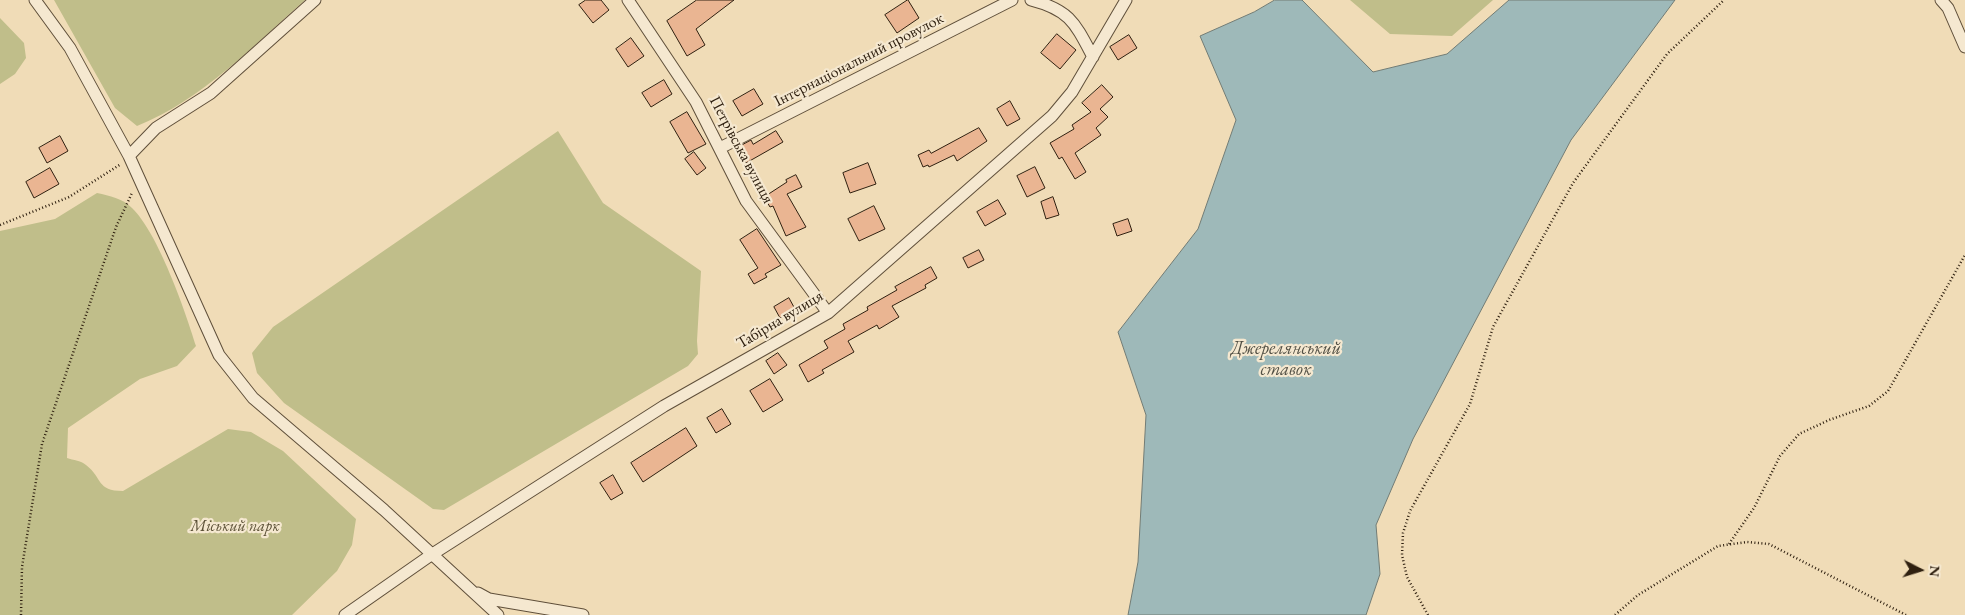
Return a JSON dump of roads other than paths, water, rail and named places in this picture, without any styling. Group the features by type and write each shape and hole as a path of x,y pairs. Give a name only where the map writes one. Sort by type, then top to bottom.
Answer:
{"street":[{"path":"35,0 70,48 129,157 219,355 253,398 384,510 498,615"},
{"path":"129,157 156,128 211,93 315,0"},
{"name":"Петрівська вулиця","path":"628,0 696,102 746,201 828,313"},
{"name":"Інтернаціональний провулок","path":"720,148 1012,0"},
{"path":"1031,0 1054,6 1076,24 1093,57"},
{"name":"Табірна вулиця","path":"345,615 431,555 664,406 828,313 1052,116 1072,92 1126,0"},
{"path":"1941,0 1948,8 1965,47"},
{"path":"460,582 489,599 583,615"}],"water":[{"name":"Джерелянський ставок","path":"1275,0 1302,0 1373,72 1447,54 1509,0 1675,0 1571,140 1413,439 1376,525 1380,574 1366,615 1128,615 1138,562 1146,415 1118,332 1198,229 1236,120 1200,36 1254,12"}],"park label":[{"name":"Міський парк","path":"235,527"}]}
